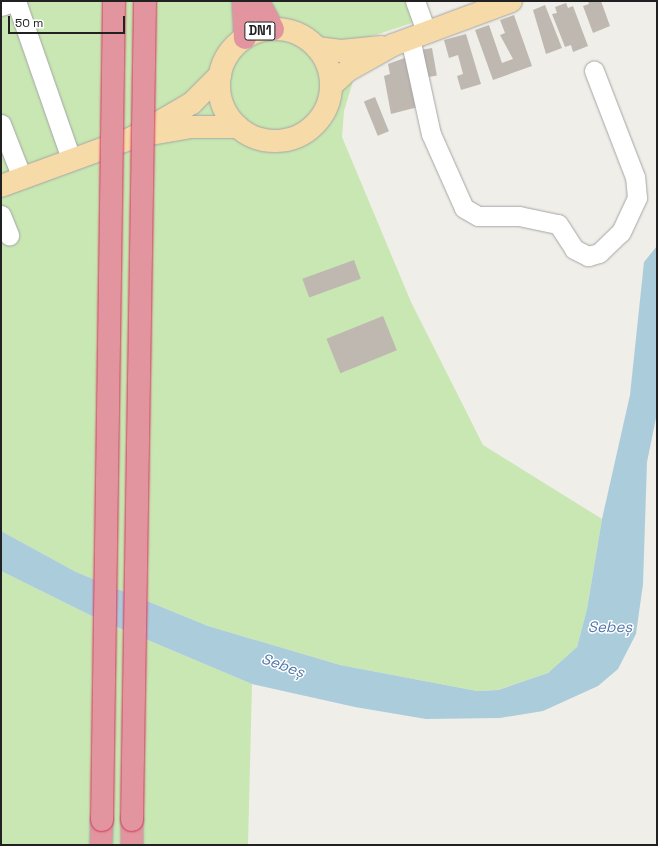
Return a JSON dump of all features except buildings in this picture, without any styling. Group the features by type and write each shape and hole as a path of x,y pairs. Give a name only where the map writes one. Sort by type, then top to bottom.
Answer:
{"highway":[{"path":"101,845 114,1"},
{"path":"132,845 145,1"},
{"path":"242,1 245,38"},
{"path":"258,1 273,29"}],"main road":[{"name":"DN1","path":"331,86 347,71 410,38 512,1"},
{"name":"DN1","path":"273,29 290,31 317,48 325,60 331,86 328,104 316,122 294,137 271,141 254,137 238,127 226,112 220,95 220,76 224,61 245,38 273,29"},
{"name":"DN1","path":"317,48 340,51 410,38"},
{"name":"DN1","path":"132,138 192,103 220,76"},
{"name":"DN1","path":"1,186 71,159 132,138 191,127 238,127"}],"street":[{"path":"1,6 16,1 71,159"},
{"path":"415,1 410,38 431,134 464,208 478,216 518,216 558,224 574,249 588,256 599,253 621,232 637,198 635,178 594,71"},
{"path":"1,126 22,178"},
{"path":"1,215 9,236"}],"green space":[{"path":"1,1 408,1 415,22 345,45 353,81 344,111 342,137 411,302 483,445 602,519 587,609 577,647 548,673 497,690 477,691 340,665 208,626 76,572 1,531"},
{"path":"1,571 98,619 252,684 248,845 1,845"}],"water":[{"name":"Sebeș","path":"657,246 657,413 647,462 643,584 636,634 618,669 598,686 543,711 500,718 426,719 355,707 252,684 98,619 1,571 1,531 76,572 208,626 340,665 477,691 498,690 548,673 577,647 587,609 602,519 630,395 644,262"}]}
